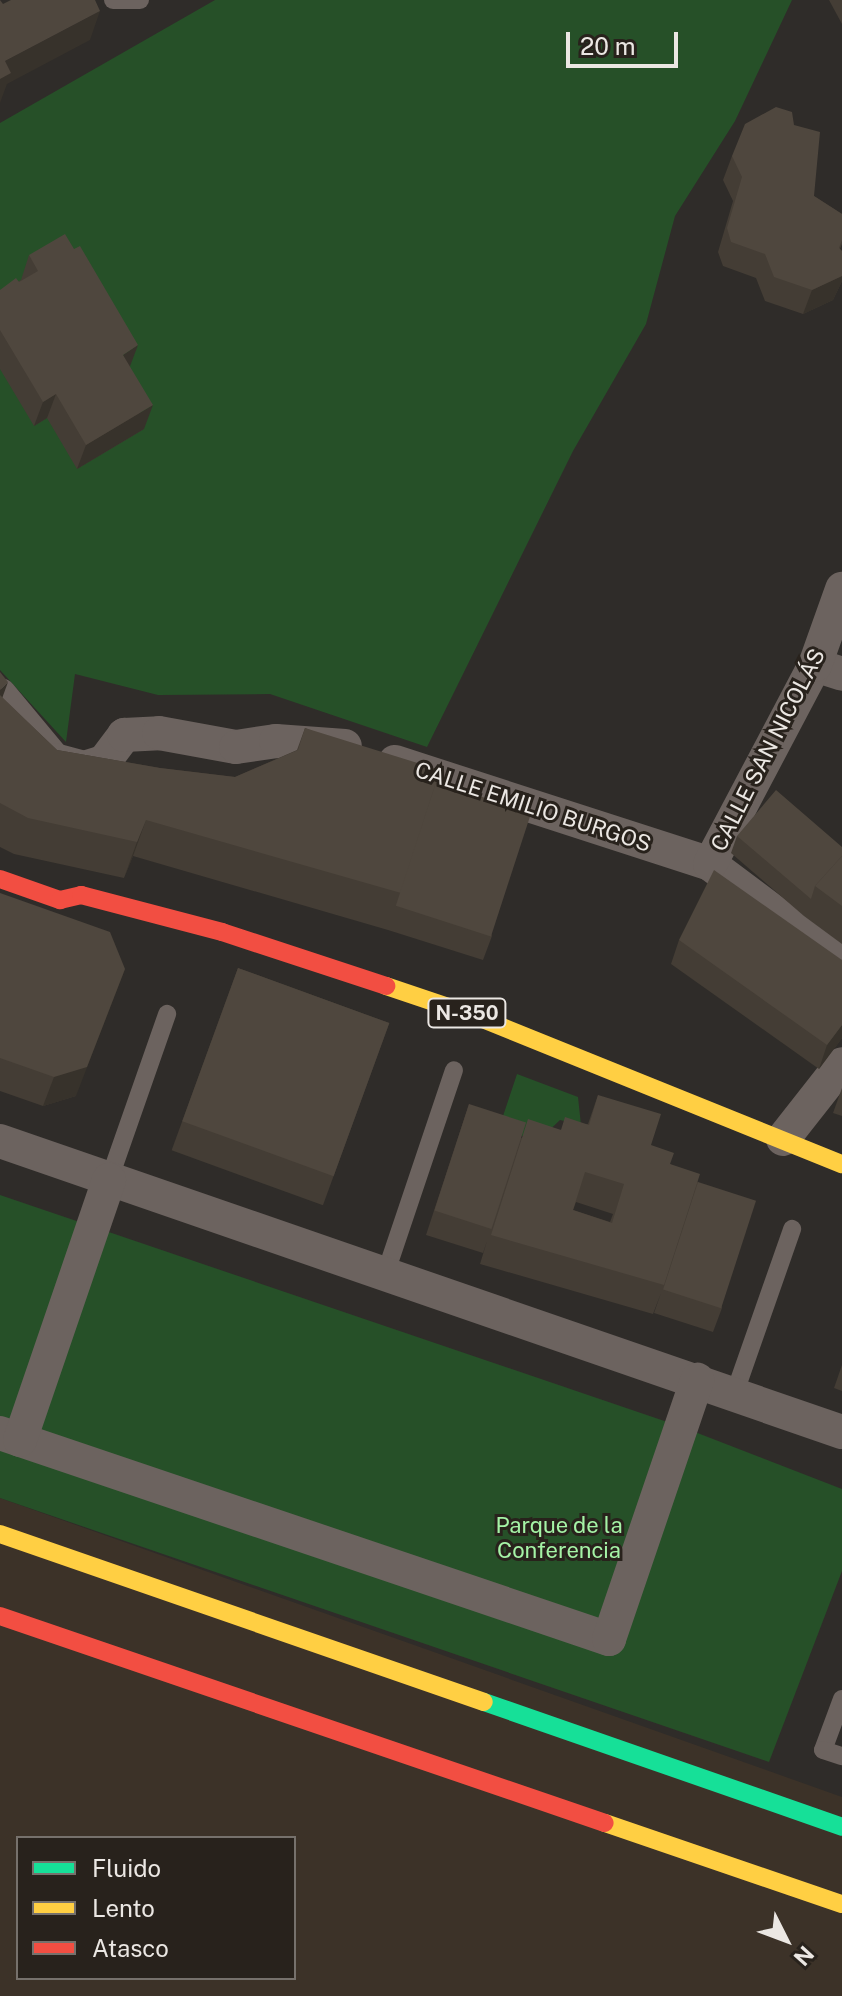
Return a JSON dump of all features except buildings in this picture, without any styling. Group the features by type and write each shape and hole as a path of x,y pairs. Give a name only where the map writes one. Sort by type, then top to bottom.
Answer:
{"main road":[{"path":"0,858 21,865"},
{"name":"N-350","path":"0,879 60,900 81,895 222,932 475,1016 842,1164"},
{"path":"66,879 81,895"},
{"path":"0,1534 842,1827"},
{"path":"0,1616 842,1904"}],"street":[{"name":"CALLE SAN NICOLÁS","path":"710,864 828,670 842,589"},
{"name":"CALLE EMILIO BURGOS","path":"0,695 54,760 84,768 104,762 124,735 159,733 236,747 276,741 339,744 710,864 842,963"},
{"path":"783,1139 842,1064"},
{"path":"0,1141 842,1432"},
{"path":"109,1180 10,1436 609,1639 697,1380"}],"lane":[{"path":"113,0 140,0"},
{"path":"109,1180 167,1014"},
{"path":"385,1275 454,1070"},
{"path":"734,1395 792,1229"},
{"path":"842,1699 823,1750 842,1756"}],"shaded area":[{"path":"0,1498 842,1797 842,1996 0,1996"}],"green space":[{"path":"215,0 792,0 735,121 675,216 646,324 573,451 427,747 270,694 158,695 75,674 66,742 0,670 0,123"},
{"path":"517,1074 578,1097 581,1125 560,1120 538,1141 499,1128"},
{"name":"Parque de la Conferencia","path":"0,1195 682,1427 842,1489 842,1571 769,1762 0,1498"}],"traffic: fast":[{"path":"484,1702 842,1827"}],"traffic: slow":[{"path":"386,986 475,1016 842,1164"},
{"path":"0,1534 484,1702"},
{"path":"605,1823 842,1904"}],"traffic: jam":[{"path":"0,879 60,900 81,895 222,932 386,986"},
{"path":"0,1616 605,1823"}]}
